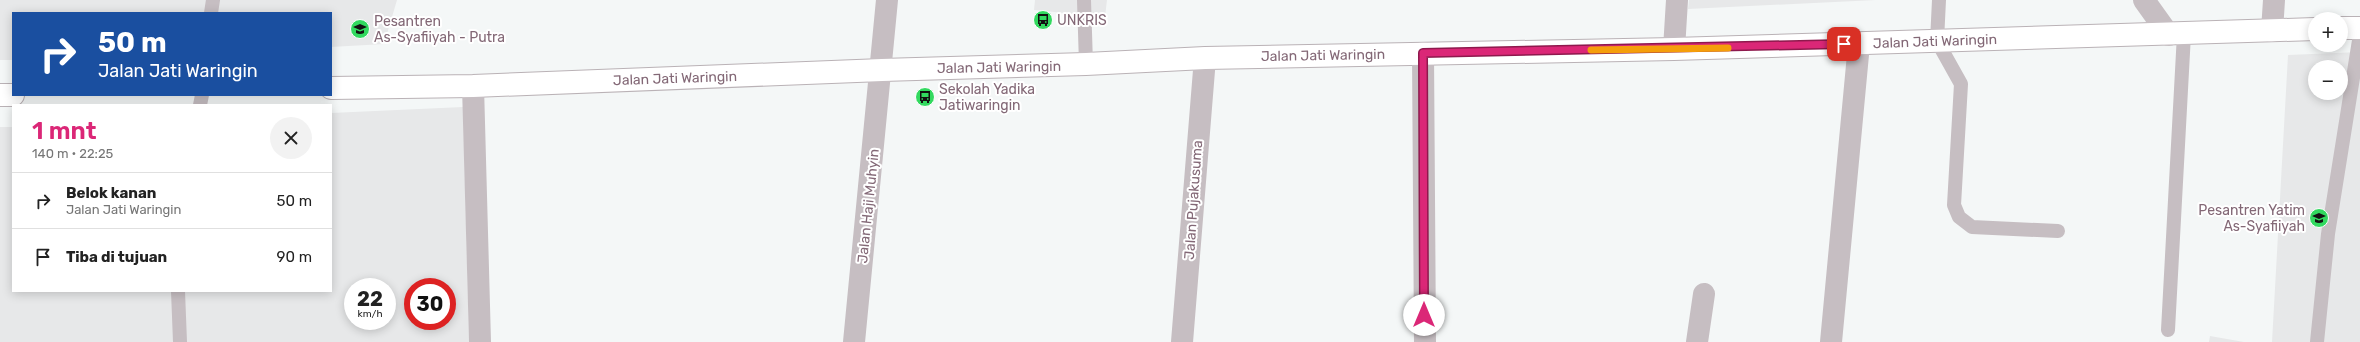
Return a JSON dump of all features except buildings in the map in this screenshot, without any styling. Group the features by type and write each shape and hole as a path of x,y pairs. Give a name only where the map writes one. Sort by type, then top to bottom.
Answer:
{"main road":[{"path":"2348,28 2360,28"},
{"name":"Jalan Jati Waringin","path":"332,88 473,86 882,70 1086,64 1205,58 1674,49 2308,29"},
{"path":"0,95 12,95"}],"street":[{"name":"Jalan Haji Muhyin","path":"854,342 882,70 887,0"},
{"path":"1674,49 1677,0"},
{"path":"2144,0 2176,34"},
{"path":"2272,31 2274,0"},
{"path":"1831,342 1859,44"},
{"path":"1423,53 1425,342"},
{"name":"Jalan Pujakusuma","path":"1182,342 1205,58"},
{"path":"473,86 480,342"},
{"path":"1697,342 1704,294"}],"lane":[{"path":"211,12 213,0"},
{"path":"1084,0 1086,64"},
{"path":"1939,0 1937,41 1962,84 1954,205 1959,216 1972,227 2058,232"},
{"path":"2168,330 2176,34"},
{"path":"2317,342 2328,234 2360,34"},
{"path":"178,292 180,342"}],"shaded area":[{"name":"Pesantren As-Syafiiyah - Putra","path":"0,0 397,0 384,44 332,47 332,12 12,12 12,60 0,60"},
{"path":"1035,0 1107,0 1105,17 1034,10"},
{"path":"1689,0 1876,0 1688,9"},
{"name":"Pesantren Yatim As-Syafiiyah","path":"2360,52 2360,342 2272,342 2288,55"},
{"path":"463,107 469,342 0,342 0,127 12,127 12,292 332,292 332,113"},
{"path":"2210,336 2244,342 2209,342"}],"slow traffic":[{"path":"1591,50 1728,48"}],"place":[{"name":"UNKRIS","path":"1043,20"},
{"name":"Pesantren As-Syafiiyah - Putra","path":"360,29"},
{"name":"Sekolah Yadika Jatiwaringin","path":"925,97"},
{"name":"Pesantren Yatim As-Syafiiyah","path":"2319,218"}],"route":[{"path":"1424,315 1423,53 1674,49 1844,44"}]}
